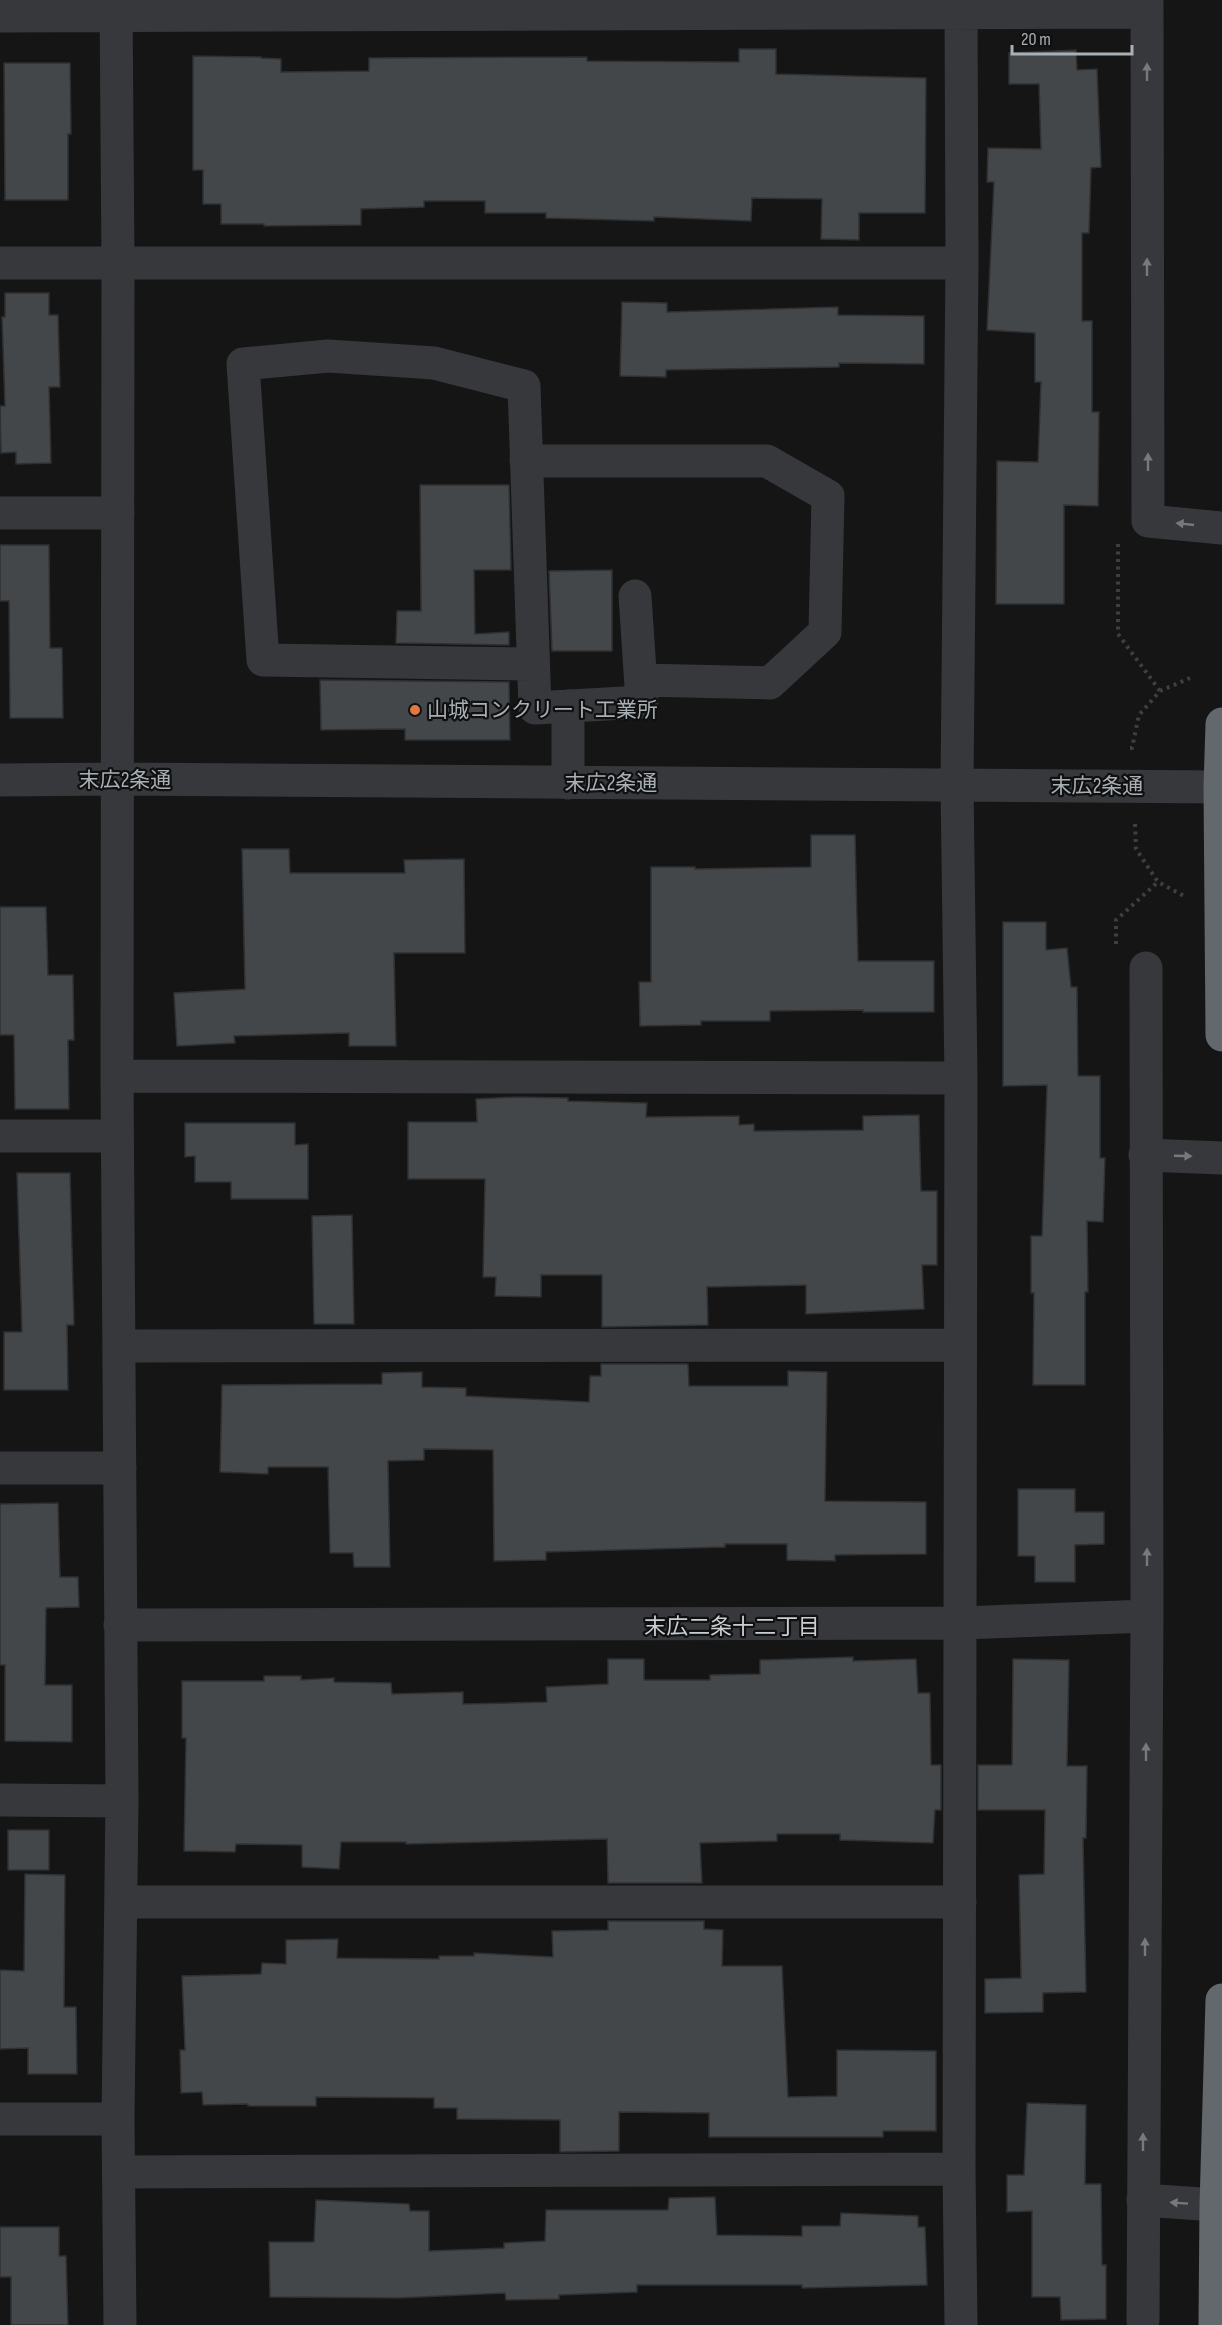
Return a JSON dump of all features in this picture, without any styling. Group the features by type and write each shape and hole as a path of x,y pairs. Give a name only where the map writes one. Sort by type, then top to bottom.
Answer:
{"highway":[{"path":"1222,724 1222,1035"},
{"path":"1215,2325 1222,2000"}],"street":[{"path":"0,16 116,8 1147,6 1148,521 1222,528"},
{"path":"961,7 962,263 957,785 961,1078 962,1623 959,2169 961,2325"},
{"path":"116,8 117,1136 122,1801 118,2119 120,2325"},
{"path":"0,263 962,263"},
{"path":"533,664 263,660 243,364 328,356 434,363 524,386 535,708 642,702 635,596"},
{"path":"526,461 767,461 828,496 825,632 770,683 641,680"},
{"path":"0,513 118,513"},
{"path":"568,706 568,783"},
{"name":"末広2条通","path":"0,780 1221,787"},
{"path":"1143,2320 1147,1616 1146,968"},
{"path":"117,1076 961,1078"},
{"path":"0,1136 117,1136"},
{"path":"1145,1155 1222,1158"},
{"path":"120,1346 960,1345"},
{"path":"0,1467 120,1468"},
{"path":"120,1624 962,1623 1147,1616"},
{"path":"0,1800 122,1801"},
{"path":"122,1902 960,1902"},
{"path":"0,2119 118,2119"},
{"path":"119,2172 959,2169"},
{"path":"1143,2200 1216,2205"}],"path":[{"path":"1132,748 1139,715 1160,691 1190,678"},
{"path":"1135,824 1136,849 1158,882 1185,896"}],"building":[{"path":"739,49 776,49 776,74 926,78 925,213 859,213 859,240 821,239 822,199 752,198 751,221 654,217 654,221 546,218 546,213 485,213 485,201 424,201 424,207 361,209 361,225 221,224 221,204 203,204 203,170 193,170 193,56 281,59 281,72 369,71 369,58 587,57 587,61 739,62"},
{"path":"1076,50 1077,70 1097,69 1101,167 1091,168 1089,233 1082,233 1082,321 1092,321 1092,412 1099,412 1098,506 1064,505 1064,604 996,604 997,461 1038,462 1041,382 1035,382 1035,333 987,330 994,182 987,182 988,148 1041,149 1039,84 1009,84 1009,53"},
{"path":"4,63 70,63 71,134 68,134 68,200 5,200"},
{"path":"5,293 49,293 49,315 58,315 60,387 49,387 51,463 16,464 16,452 1,453 0,406 5,406 2,317 5,317"},
{"path":"622,302 667,303 667,312 838,307 838,315 924,316 924,364 839,363 839,367 666,370 666,377 620,376"},
{"path":"420,485 509,485 511,570 474,570 475,634 509,632 509,645 396,643 397,611 421,611"},
{"path":"0,545 49,545 50,648 62,648 63,718 10,718 9,601 0,601"},
{"path":"612,570 612,651 552,651 549,571"},
{"name":"山城コンクリート工業所","path":"320,680 509,682 510,740 405,740 405,729 321,730"},
{"path":"811,835 855,835 858,961 934,961 934,1012 770,1011 770,1021 701,1021 701,1025 640,1026 639,982 651,982 651,867 695,867 695,869 811,867"},
{"path":"242,849 289,849 290,873 405,873 404,860 464,859 465,953 394,953 396,1046 349,1046 349,1033 234,1036 235,1043 177,1046 174,993 245,989"},
{"path":"0,907 46,907 48,975 73,975 74,1040 68,1040 69,1109 15,1109 14,1035 0,1035"},
{"path":"1003,922 1046,922 1046,950 1067,948 1071,987 1077,987 1078,1076 1100,1076 1100,1158 1105,1158 1103,1222 1087,1221 1088,1292 1085,1292 1085,1385 1033,1385 1034,1293 1031,1293 1031,1236 1042,1236 1047,1085 1003,1086"},
{"path":"517,1097 647,1103 646,1117 739,1116 739,1125 754,1124 754,1131 863,1130 863,1116 919,1115 921,1191 937,1191 937,1265 922,1265 924,1309 806,1314 806,1285 707,1287 708,1325 602,1327 602,1275 541,1275 541,1297 495,1296 496,1277 483,1277 485,1179 408,1179 408,1122 477,1122 476,1099"},
{"path":"185,1123 295,1123 295,1145 308,1144 308,1199 231,1199 231,1182 195,1182 195,1156 185,1157"},
{"path":"17,1173 70,1173 74,1325 67,1325 68,1390 4,1390 4,1332 22,1332"},
{"path":"352,1215 354,1324 314,1324 312,1216"},
{"path":"601,1364 688,1364 689,1386 788,1386 788,1371 827,1372 825,1501 926,1502 926,1554 835,1555 835,1561 787,1560 787,1544 725,1544 725,1547 546,1552 546,1560 494,1561 493,1450 424,1449 424,1460 388,1461 390,1567 354,1567 353,1553 330,1553 328,1467 268,1467 268,1474 220,1472 222,1385 382,1384 382,1373 422,1372 422,1387 466,1388 466,1396 589,1402 590,1376 601,1376"},
{"path":"1018,1489 1075,1489 1075,1512 1104,1512 1104,1544 1075,1545 1075,1582 1035,1582 1035,1556 1018,1556"},
{"path":"58,1503 60,1577 78,1577 79,1607 46,1608 45,1685 72,1685 72,1742 5,1741 5,1665 0,1665 0,1504"},
{"path":"853,1657 853,1661 916,1659 918,1693 930,1693 931,1765 941,1765 941,1810 935,1810 933,1843 840,1840 840,1834 777,1834 777,1841 700,1843 702,1883 608,1883 607,1839 406,1844 406,1842 341,1842 339,1869 302,1867 302,1845 236,1844 235,1852 184,1851 186,1738 182,1738 182,1681 264,1681 264,1676 301,1676 301,1680 334,1678 334,1682 391,1683 392,1694 463,1692 463,1704 547,1702 546,1687 608,1684 608,1659 644,1659 644,1680 710,1680 710,1675 760,1674 760,1660"},
{"path":"1013,1659 1069,1660 1067,1766 1087,1766 1086,1838 1083,1838 1086,1992 1043,1993 1043,2012 985,2013 985,1979 1021,1978 1019,1875 1044,1874 1045,1810 978,1810 978,1765 1012,1765"},
{"path":"8,1830 49,1830 49,1870 8,1870"},
{"path":"25,1874 65,1875 64,2007 76,2007 77,2074 28,2074 28,2048 0,2049 0,1970 24,1971"},
{"path":"608,1921 704,1921 704,1929 723,1930 722,1966 782,1966 788,2097 837,2096 837,2050 936,2051 936,2131 883,2131 883,2137 709,2137 709,2113 619,2112 619,2151 560,2152 560,2120 457,2119 457,2108 434,2108 434,2098 316,2097 316,2106 248,2106 248,2104 203,2105 202,2092 181,2093 180,2050 185,2050 182,1976 261,1974 262,1963 286,1964 286,1940 338,1939 337,1958 439,1959 439,1956 474,1956 474,1953 553,1957 552,1931 608,1930"},
{"path":"1027,2103 1086,2105 1085,2184 1101,2184 1102,2265 1106,2265 1106,2319 1061,2320 1060,2297 1032,2297 1032,2211 1007,2212 1007,2175 1024,2175"},
{"path":"715,2197 717,2235 802,2236 802,2226 840,2226 841,2213 918,2216 918,2227 925,2227 927,2285 802,2288 802,2285 637,2285 637,2292 559,2295 559,2299 506,2300 505,2293 399,2298 270,2297 269,2242 314,2242 316,2200 409,2204 410,2211 429,2211 429,2251 504,2248 504,2243 545,2241 546,2210 668,2210 669,2198"},
{"path":"0,2227 59,2227 59,2256 66,2256 68,2325 11,2325 11,2277 0,2277"}],"place":[{"name":"山城コンクリート工業所","path":"415,710"}],"district":[{"name":"末広二条十二丁目","path":"732,1627"}]}
